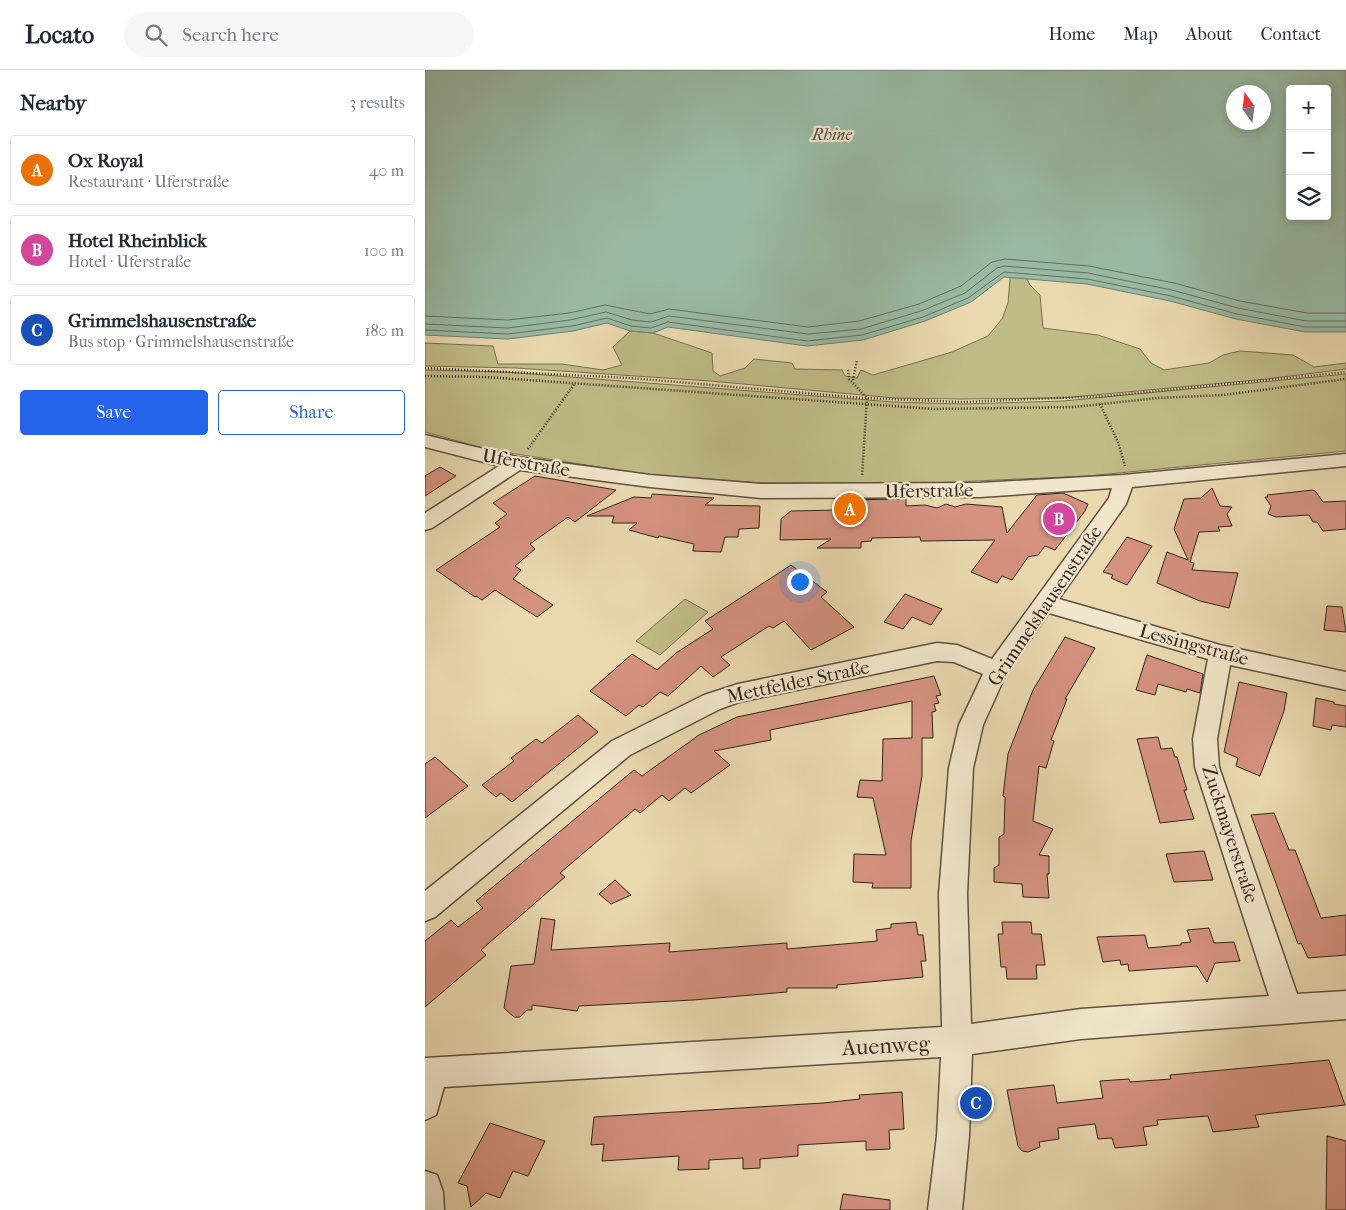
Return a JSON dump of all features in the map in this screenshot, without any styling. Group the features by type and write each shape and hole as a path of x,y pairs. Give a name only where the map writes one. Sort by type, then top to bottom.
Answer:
{"street":[{"name":"Uferstraße","path":"425,440 522,453 649,481 761,491 866,480 980,490 1125,470 1346,460"},
{"path":"425,523 522,453"},
{"name":"Grimmelshausenstraße","path":"945,1210 953,1136 957,1042 953,894 961,768 971,725 996,670 1119,499 1125,470"},
{"name":"Lessingstraße","path":"1044,603 1220,654 1346,681"},
{"name":"Mettfelder Straße","path":"425,908 621,748 712,702 738,693 937,652 957,654 996,670"},
{"name":"Zuckmayerstraße","path":"1220,654 1205,739 1207,767 1288,1010"},
{"name":"Auenweg","path":"428,1073 957,1042 1081,1024 1345,1008"},
{"path":"425,1104 428,1073"},
{"path":"425,1187 427,1192 427,1210"}],"path":[{"path":"853,380 857,360"},
{"path":"425,368 509,370 695,383 867,398 962,402 1063,399 1346,372"},
{"path":"848,370 849,379 865,393 867,398 866,480 853,475"},
{"path":"425,376 486,377 934,409 1074,407 1158,398 1223,395 1346,379"},
{"path":"522,453 575,383"},
{"path":"1100,404 1118,442 1125,470"},
{"path":"522,453 538,450"}],"shaded area":[{"path":"1011,266 1024,273 1030,285 1040,295 1043,328 1098,335 1140,349 1151,363 1164,370 1209,363 1223,355 1240,351 1293,355 1314,367 1346,363 1346,369 1266,379 1062,398 961,399 895,398 710,381 516,368 425,366 425,343 493,346 498,364 562,364 603,370 622,365 613,347 630,331 653,333 712,353 713,371 720,376 745,368 754,359 792,363 795,369 842,370 845,376 857,378 861,370 873,375 952,352 988,336 1002,319 1008,303"},
{"path":"425,370 506,372 893,402 963,404 1063,401 1346,374 1346,451 1087,476 930,483 764,483 651,475 490,450 425,432"},
{"path":"685,599 708,612 660,655 636,641"}],"water":[{"name":"Rhine","path":"425,70 1346,70 1346,332 1305,332 1236,319 1170,301 1087,284 1004,277 971,302 925,321 863,340 807,346 668,327 653,333 630,331 607,323 573,331 508,339 425,335"}],"building":[{"path":"440,467 456,476 425,496 425,476"},
{"path":"535,476 616,490 575,522 568,517 530,544 535,549 515,566 521,570 513,579 553,605 537,617 495,590 482,600 475,597 436,570 500,527 495,523 507,514 493,503"},
{"path":"1212,488 1220,506 1232,507 1227,514 1232,526 1218,527 1220,531 1199,532 1190,562 1194,563 1192,570 1238,573 1229,608 1200,601 1157,583 1167,552 1188,560 1174,529 1184,499 1201,498"},
{"path":"1313,490 1323,502 1346,501 1346,529 1323,531 1317,522 1313,522 1309,515 1276,517 1268,514 1271,506 1265,497 1268,497 1267,495"},
{"path":"1063,493 1088,504 1085,511 1055,550 1045,546 1038,555 1028,557 1012,580 1002,576 997,583 971,572 995,540 921,541 920,537 872,538 871,541 861,542 861,548 817,548 831,539 780,540 781,519 791,511 840,510 840,500 906,499 906,506 925,505 937,508 946,504 955,507 966,504 1002,507 1007,533 1037,495"},
{"path":"652,494 714,498 705,505 760,506 759,528 739,529 738,537 725,537 721,552 693,551 694,544 659,536 658,538 629,530 637,523 612,523 614,516 587,516 634,497 651,498"},
{"path":"1127,537 1152,546 1127,585 1111,578 1113,575 1103,572"},
{"path":"791,565 827,592 821,597 854,627 811,650 784,621 773,628 769,626 721,657 730,665 713,677 701,666 668,696 660,692 643,707 639,705 626,716 590,691 632,654 657,670 676,653 713,629 705,621"},
{"path":"905,594 942,609 931,625 912,617 903,629 884,622"},
{"path":"1327,606 1342,607 1346,632 1324,630"},
{"path":"1065,637 1095,648 1065,699 1067,699 1051,740 1054,741 1046,768 1039,766 1033,821 1053,829 1039,855 1049,856 1049,874 1047,874 1049,898 1023,897 1022,884 994,882 994,868 999,865 999,837 1004,834 1005,797 1003,796 1008,754 1033,690"},
{"path":"1147,655 1203,674 1200,693 1187,689 1186,692 1158,684 1155,695 1136,690"},
{"path":"934,676 941,695 936,696 939,703 934,704 936,711 932,712 933,738 922,738 922,776 911,841 911,888 872,888 873,883 853,882 854,854 886,855 873,798 857,797 860,780 882,781 883,739 912,738 912,701 770,730 771,740 714,751 730,765 691,793 685,788 669,801 662,795 640,813 635,809 560,873 565,877 481,950 486,955 425,1007 425,941 451,920 458,927 483,908 476,901 634,770 642,776 699,735 737,717"},
{"path":"1239,682 1287,693 1284,711 1260,776 1236,766 1238,758 1224,752"},
{"path":"1316,698 1346,706 1346,727 1332,725 1331,730 1313,726"},
{"path":"578,715 598,732 512,802 501,793 496,797 482,785 514,761 511,758 536,739 542,743"},
{"path":"1158,737 1161,749 1172,748 1175,757 1177,757 1187,790 1184,790 1194,819 1160,823 1137,739"},
{"path":"435,757 468,786 425,818 425,764"},
{"path":"1274,813 1289,850 1295,850 1321,918 1346,915 1346,955 1308,958 1301,943 1298,944 1251,815"},
{"path":"1204,851 1213,880 1174,882 1166,854"},
{"path":"615,880 631,895 611,904 599,894"},
{"path":"541,918 555,920 551,950 670,943 669,952 787,943 787,949 877,941 876,930 891,928 891,924 916,922 918,935 923,935 926,961 921,961 923,977 837,985 837,988 787,988 787,992 693,1000 579,1006 577,1011 532,1005 532,1010 527,1010 520,1017 514,1017 504,1008 511,966 534,964"},
{"path":"1002,922 1031,922 1032,934 1041,934 1045,965 1036,965 1037,979 1007,979 1006,967 1001,967 998,934 1003,934"},
{"path":"1209,928 1214,943 1234,942 1240,961 1215,963 1207,982 1197,966 1129,971 1128,964 1121,965 1120,960 1103,962 1097,937 1145,935 1148,948 1181,945 1181,943 1191,942 1187,930"},
{"path":"1329,1060 1345,1105 1255,1115 1259,1127 1213,1132 1208,1116 1157,1120 1158,1125 1143,1127 1147,1145 1115,1148 1112,1138 1098,1139 1095,1124 1058,1128 1059,1139 1039,1142 1040,1147 1028,1152 1022,1151 1018,1146 1007,1090 1054,1085 1057,1103 1103,1098 1100,1081 1129,1079 1130,1082 1171,1079 1170,1075"},
{"path":"902,1092 904,1129 889,1130 890,1149 866,1150 866,1141 798,1145 798,1156 760,1159 760,1168 743,1169 743,1158 709,1160 709,1169 678,1170 679,1156 602,1161 604,1144 591,1145 594,1117 823,1103 860,1099 859,1095"},
{"path":"490,1123 545,1141 528,1176 513,1171 500,1198 486,1193 471,1207 467,1186 458,1183"},
{"path":"1327,1136 1346,1141 1346,1210 1326,1210"},
{"path":"843,1194 890,1200 890,1210 840,1210"}],"place":[{"name":"Ox Royal","path":"850,509"},
{"name":"Hotel Rheinblick","path":"1059,519"},
{"name":"Grimmelshausenstraße","path":"976,1103"}]}
